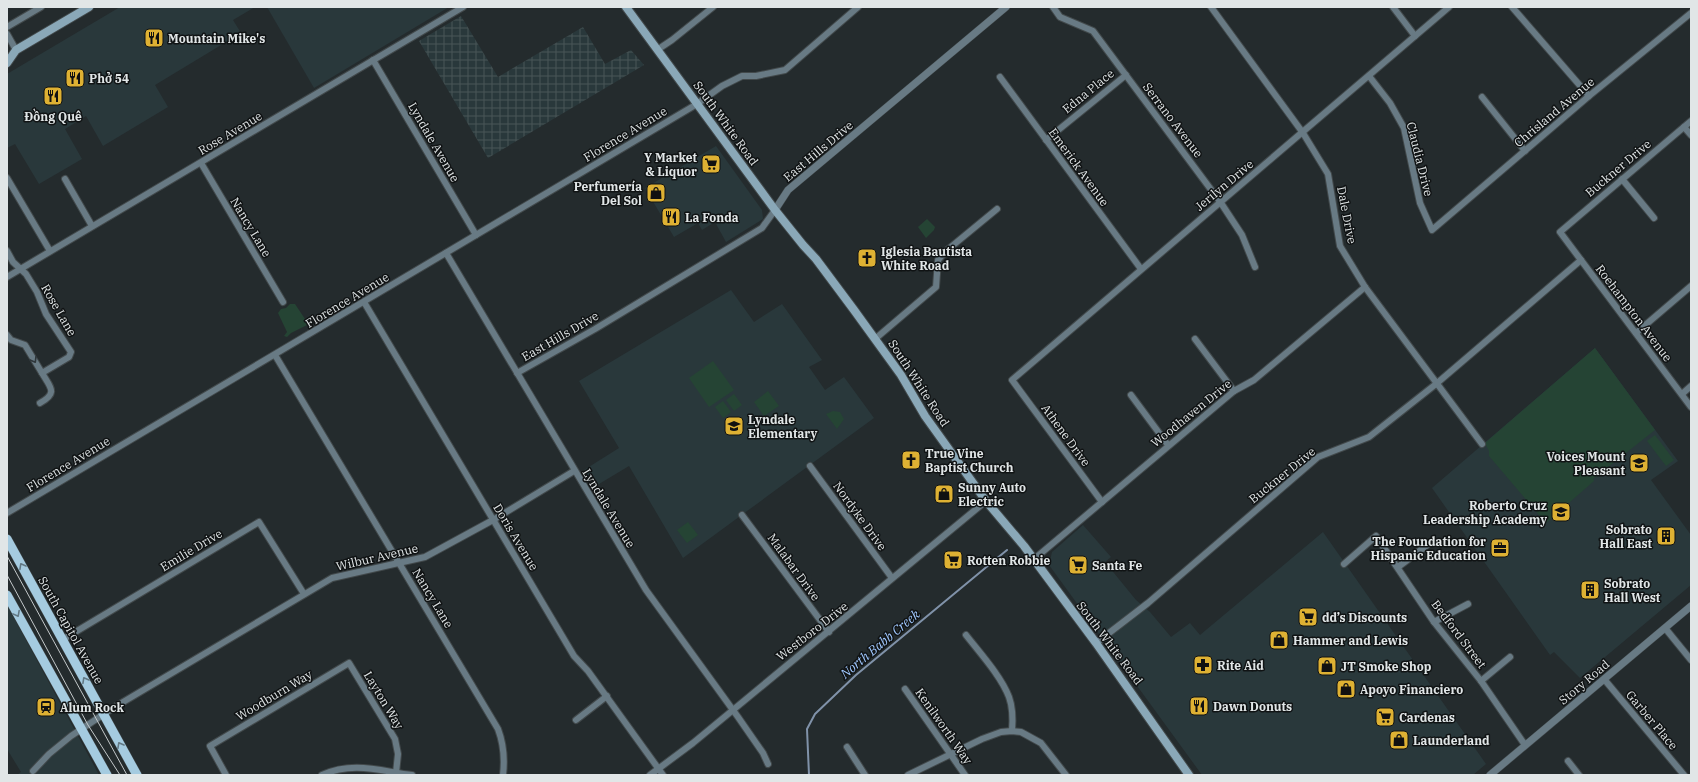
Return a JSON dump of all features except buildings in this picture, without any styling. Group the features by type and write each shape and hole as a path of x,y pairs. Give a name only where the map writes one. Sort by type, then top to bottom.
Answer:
{"main road":[{"path":"7,51 16,50 89,7"},
{"name":"South White Road","path":"626,7 775,210 816,259 875,339 901,375 925,416 986,501 1024,546 1096,643 1189,775"},
{"path":"7,63 16,50"},
{"name":"South Capitol Avenue","path":"7,539 137,775"},
{"path":"7,595 80,730 107,775"}],"street":[{"path":"7,27 41,7"},
{"name":"Rose Avenue","path":"7,277 463,7"},
{"path":"657,50 672,40 713,7"},
{"name":"Florence Avenue","path":"7,513 697,104 722,86 742,76 756,76 785,70 858,7"},
{"name":"East Hills Drive","path":"517,373 595,329 762,228 788,190 1006,7"},
{"name":"Serrano Avenue","path":"1053,7 1060,17 1093,31 1242,235 1255,267"},
{"name":"Dale Drive","path":"1211,7 1303,133 1328,174 1340,246 1365,287 1482,444"},
{"path":"1393,7 1415,36"},
{"name":"Jerilyn Drive","path":"1012,380 1449,7"},
{"path":"1512,7 1590,96"},
{"name":"Chrisland Avenue","path":"1432,230 1590,96 1691,13"},
{"path":"7,34 16,50"},
{"name":"Lyndale Avenue","path":"373,60 476,235"},
{"name":"Edna Place","path":"1046,140 1126,75"},
{"name":"Claudia Drive","path":"1369,76 1390,102 1404,128 1420,203 1432,230"},
{"name":"Emerick Avenue","path":"1000,77 1141,269"},
{"path":"1482,97 1525,151"},
{"name":"Buckner Drive","path":"1560,232 1691,121"},
{"path":"1684,127 1691,135"},
{"name":"Nancy Lane","path":"201,163 283,302"},
{"path":"7,178 50,251"},
{"path":"65,179 92,226"},
{"path":"1622,179 1654,218"},
{"path":"875,339 936,287 938,260 946,251 997,209"},
{"name":"Roehampton Avenue","path":"1560,232 1691,407"},
{"path":"7,251 13,262 21,269"},
{"name":"Lyndale Avenue","path":"446,253 646,590 763,753 768,764"},
{"name":"Buckner Drive","path":"1096,643 1148,603 1318,457 1369,437 1436,384 1581,260"},
{"name":"Rose Lane","path":"21,269 26,274 37,292 50,320 71,352 69,357 42,373"},
{"path":"1636,333 1691,286"},
{"name":"Woodhaven Drive","path":"1033,560 1168,445 1234,391 1254,380 1365,287"},
{"name":"Doris Avenue","path":"364,302 574,656 588,671 607,696 663,775"},
{"path":"7,335 11,340 26,345 51,388 52,393 49,398 40,403"},
{"path":"1196,339 1234,391"},
{"name":"Nancy Lane","path":"275,355 498,729 503,744 505,759 503,775"},
{"name":"Athene Drive","path":"1012,380 1102,502"},
{"path":"1682,394 1691,386"},
{"path":"1131,395 1168,445"},
{"name":"Nordyke Drive","path":"810,466 892,578"},
{"name":"Wilbur Avenue","path":"33,771 49,754 103,714 332,578 425,557 493,520 574,471"},
{"name":"Westboro Drive","path":"650,775 693,743 986,501"},
{"name":"Malabar Drive","path":"742,515 829,632"},
{"name":"Emilie Drive","path":"62,640 259,522 304,594"},
{"name":"Bedford Street","path":"1344,564 1376,536 1434,622 1481,681 1525,745"},
{"path":"1398,567 1426,546"},
{"path":"1434,622 1468,604"},
{"name":"Story Road","path":"1490,775 1691,606"},
{"path":"1665,628 1691,660"},
{"path":"966,635 1004,686 1012,708 1012,731"},
{"path":"1481,681 1510,657"},
{"name":"Woodburn Way","path":"226,775 210,746 349,663"},
{"name":"Layton Way","path":"349,663 395,739 398,754 396,773"},
{"name":"Garber Place","path":"1604,679 1684,775"},
{"name":"Kenilworth Way","path":"905,689 965,775"},
{"path":"576,720 607,696"},
{"path":"908,775 1000,732 1012,731 1021,732 1041,743 1066,775"},
{"path":"848,747 866,775"},
{"path":"1568,761 1579,775"},
{"path":"322,775 344,767 366,768 412,775"}],"shaded area":[{"path":"120,7 255,7 233,20 241,33 155,85 168,107 103,146 86,116 65,129 82,159 39,184 15,144 7,148 7,74"},
{"path":"267,7 449,7 314,88"},
{"path":"461,16 498,77 583,27 605,64 631,50 644,65 488,158 419,41"},
{"path":"716,146 762,210 763,219 726,242 715,222 702,230 698,223 674,237 645,188"},
{"name":"Lyndale Elementary","path":"731,290 754,322 782,304 822,360 809,367 825,390 844,377 874,418 683,558 629,466 594,487 584,470 619,448 579,381"},
{"name":"Roberto Cruz Leadership Academy","path":"1595,348 1678,461 1651,480 1691,535 1691,585 1580,678 1554,652 1550,655 1432,488"},
{"path":"1083,525 1111,557 1105,562 1136,600 1150,612 1171,637 1190,623 1200,635 1323,532 1486,764 1473,775 1202,775 1049,565 1052,552"},
{"path":"7,605 99,775 17,775 21,772 7,749"}],"green space":[{"path":"927,219 935,227 926,238 918,227"},
{"path":"290,304 295,304 305,319 313,322 291,333 287,337 284,336 287,332 278,313 281,309 286,308"},
{"path":"1595,348 1655,430 1593,479 1594,481 1546,523 1489,456 1489,451 1485,443"},
{"path":"713,361 734,390 709,407 689,378"},
{"path":"768,391 779,406 764,416 754,402"},
{"path":"734,394 742,405 734,411 726,400"},
{"path":"723,401 731,412 723,418 715,407"},
{"path":"833,411 840,412 844,419 837,429 826,414"},
{"path":"1655,435 1674,460 1666,466 1647,441"},
{"path":"688,522 698,535 687,543 677,530"}],"waterway":[{"name":"North Babb Creek","path":"809,775 807,729 815,714 856,675 1007,550"}],"tram line":[{"path":"7,556 127,775"},
{"path":"7,575 88,725 120,775"}],"place":[{"name":"Mountain Mike's","path":"154,38"},
{"name":"Phở 54","path":"75,78"},
{"name":"Đồng Quê","path":"53,96"},
{"name":"Y Market & Liquor","path":"711,164"},
{"name":"Perfumería Del Sol","path":"656,193"},
{"name":"La Fonda","path":"671,217"},
{"name":"Iglesia Bautista White Road","path":"867,258"},
{"name":"Lyndale Elementary","path":"734,426"},
{"name":"True Vine Baptist Church","path":"911,460"},
{"name":"Voices Mount Pleasant","path":"1639,463"},
{"name":"Sunny Auto Electric","path":"944,494"},
{"name":"Roberto Cruz Leadership Academy","path":"1561,512"},
{"name":"Sobrato Hall East","path":"1666,536"},
{"name":"The Foundation for Hispanic Education","path":"1500,548"},
{"name":"Rotten Robbie","path":"953,560"},
{"name":"Santa Fe","path":"1078,565"},
{"name":"Sobrato Hall West","path":"1590,590"},
{"name":"dd’s Discounts","path":"1308,617"},
{"name":"Hammer and Lewis","path":"1279,640"},
{"name":"Rite Aid","path":"1203,665"},
{"name":"JT Smoke Shop","path":"1327,666"},
{"name":"Apoyo Financiero","path":"1346,689"},
{"name":"Dawn Donuts","path":"1199,706"},
{"name":"Alum Rock","path":"46,707"},
{"name":"Cardenas","path":"1385,717"},
{"name":"Launderland","path":"1399,740"}]}
